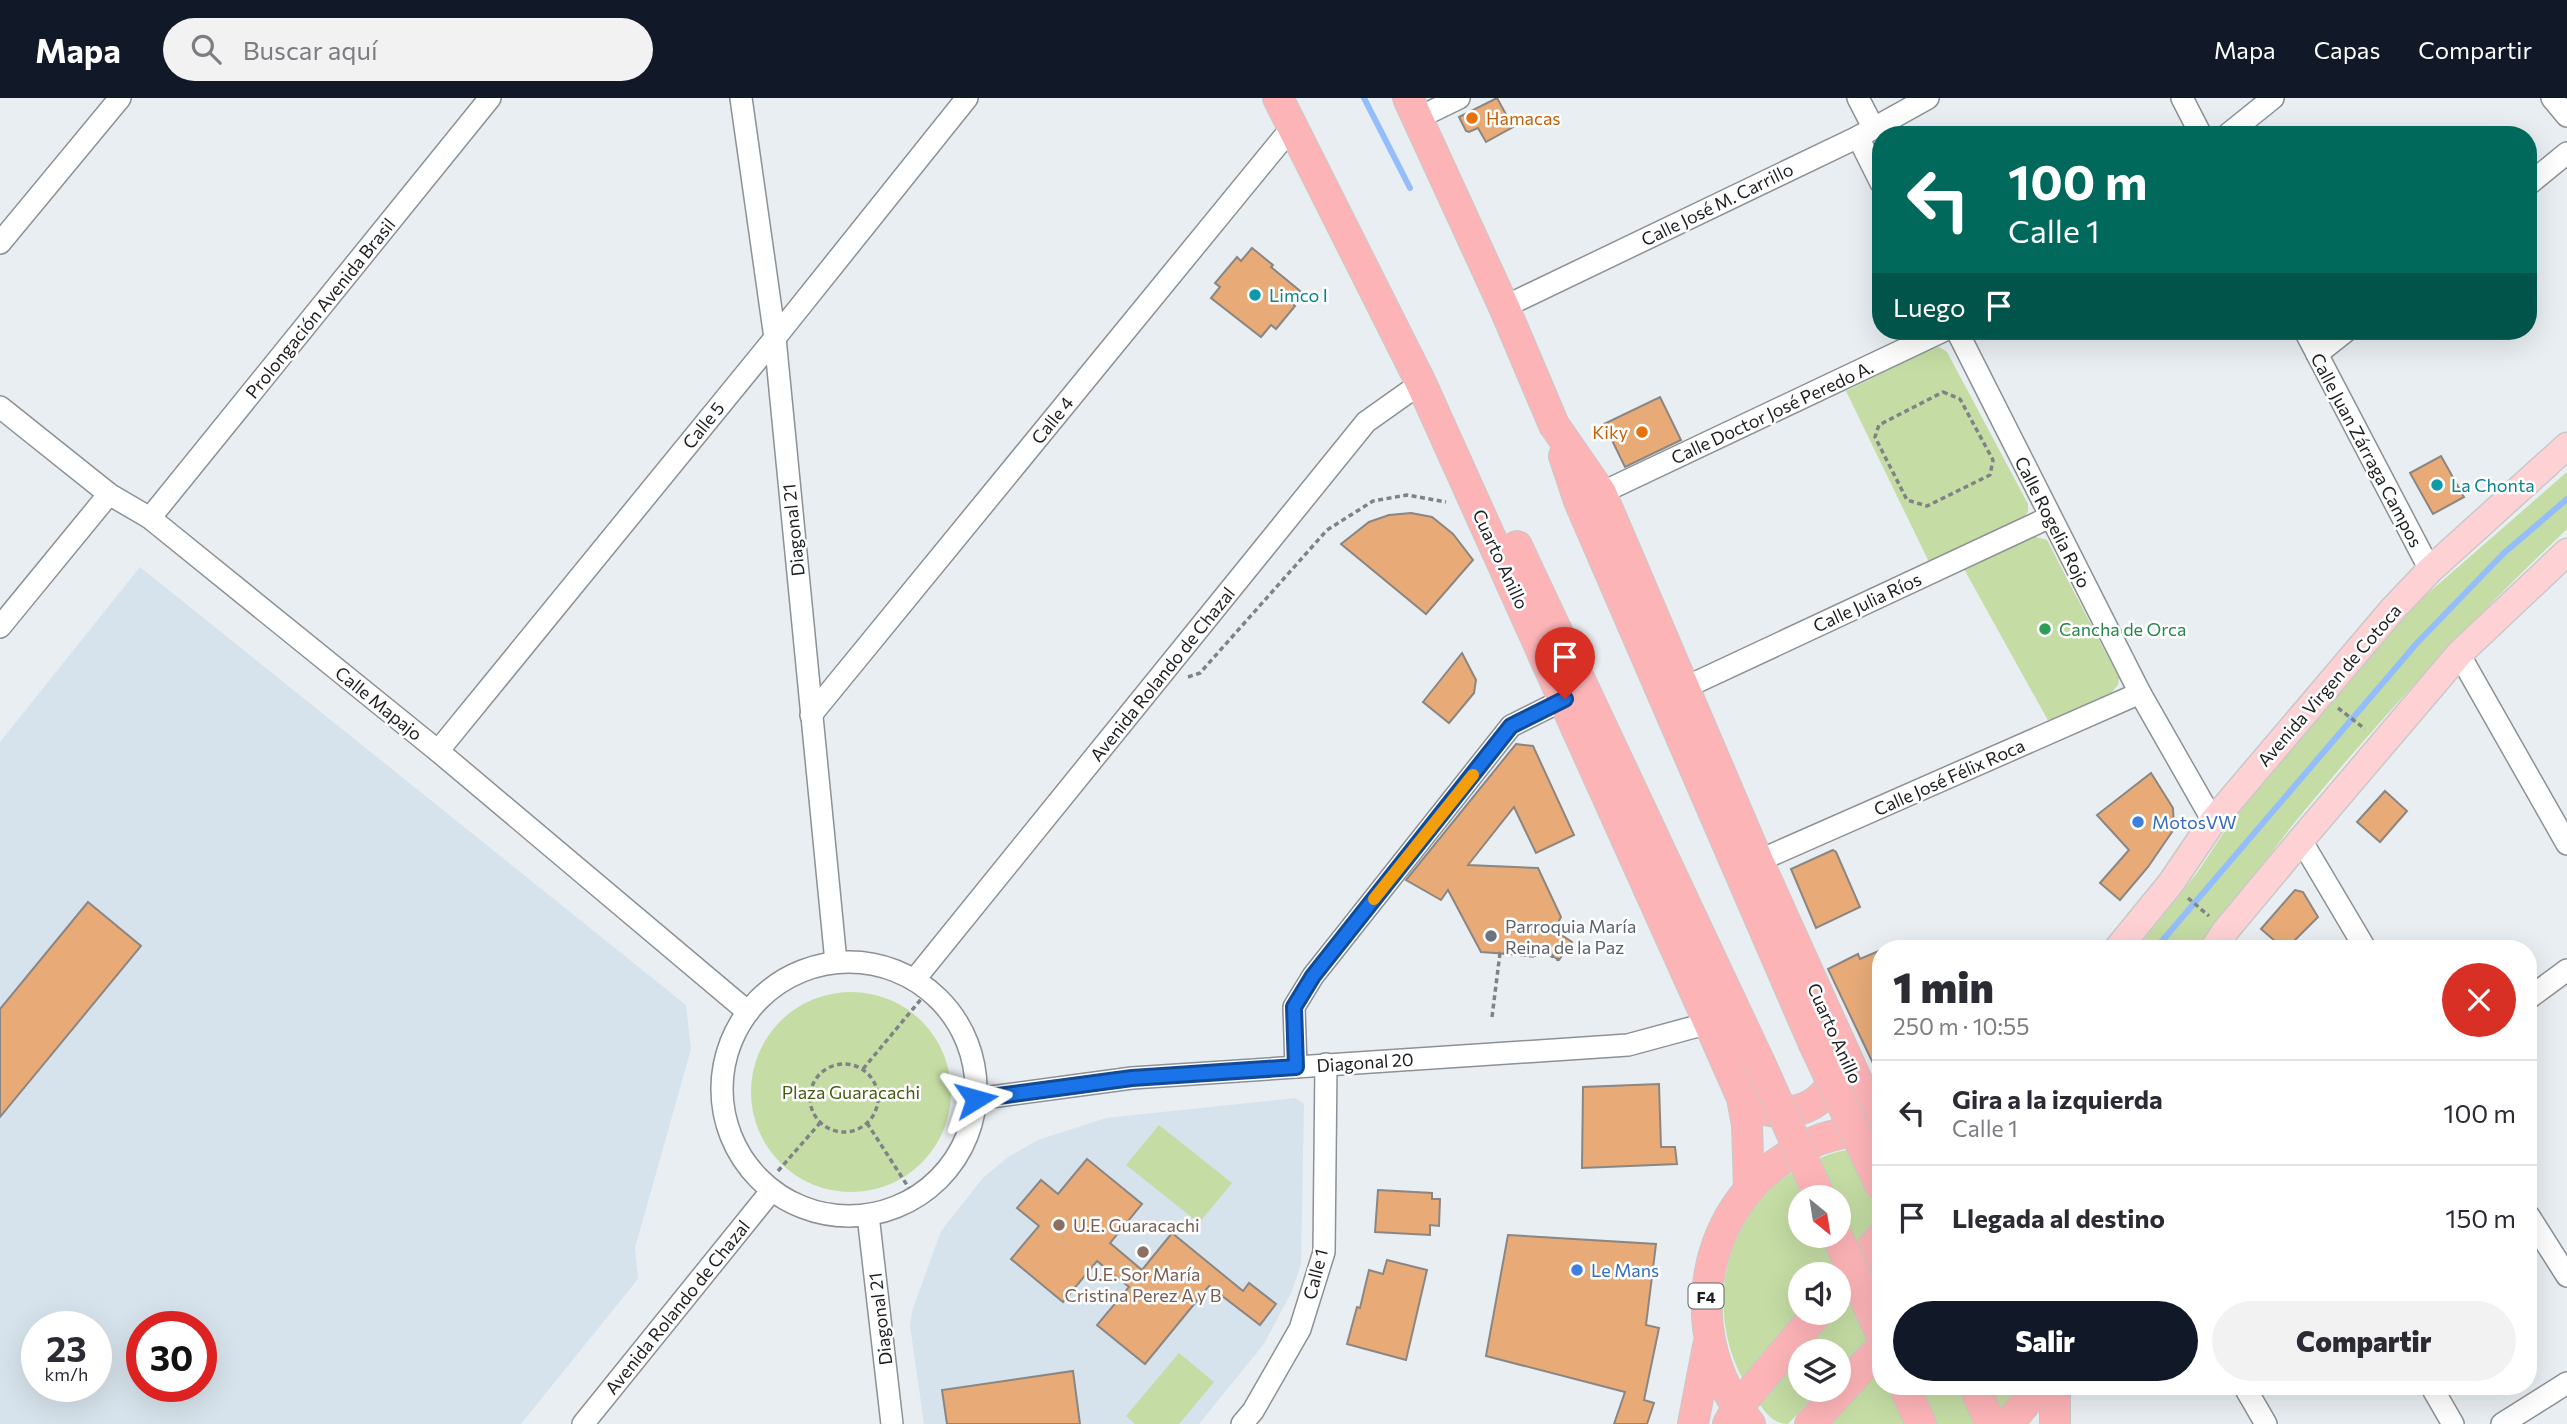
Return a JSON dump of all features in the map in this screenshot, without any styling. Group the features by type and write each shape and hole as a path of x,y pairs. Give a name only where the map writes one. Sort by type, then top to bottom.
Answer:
{"highway":[{"name":"Cuarto Anillo","path":"1278,98 1421,383 1742,1098 1747,1125 1749,1188"},
{"name":"Cuarto Anillo","path":"1413,108 1504,307 1554,425 1601,493 1758,861 1824,1037 1872,1116"},
{"path":"1421,383 1514,539 1815,1185"},
{"path":"1554,425 1578,501 1824,1037 1872,1164"},
{"path":"1742,1098 1758,1108 1776,1113 1795,1112 1813,1104 1828,1091 1837,1073 1840,1054 1824,1037"},
{"name":"F4","path":"1739,1419 1720,1375 1709,1338 1706,1298 1714,1249 1732,1212 1749,1188 1775,1164 1804,1146 1837,1134 1872,1130"},
{"path":"1842,1248 1872,1314"},
{"path":"1851,1273 1872,1248"},
{"path":"1739,1419 1808,1325"},
{"name":"F4","path":"1693,1424 1709,1338"},
{"path":"1810,1424 1872,1357"},
{"path":"1908,1395 1921,1424"},
{"path":"1978,1395 1991,1424"},
{"path":"2008,1424 2032,1395"},
{"path":"2055,1395 2055,1424"}],"main road":[{"name":"Avenida Virgen de Cotoca","path":"2125,940 2171,883 2213,821 2375,630 2430,570 2567,446"},
{"path":"2220,940 2301,839 2459,654 2567,552"}],"street":[{"path":"0,243 121,98"},
{"name":"Prolongación Avenida Brasil","path":"150,518 490,98"},
{"name":"Diagonal 21","path":"741,98 775,338 836,962"},
{"name":"Calle 5","path":"438,751 967,98"},
{"path":"1413,108 1459,98"},
{"path":"1858,98 1872,154"},
{"name":"Calle José M. Carrillo","path":"1876,126 1928,98"},
{"path":"2182,98 2196,126"},
{"path":"2238,126 2273,98"},
{"path":"2553,98 2567,116"},
{"name":"Calle 4","path":"811,715 1293,126"},
{"name":"Calle José M. Carrillo","path":"1504,307 1872,128"},
{"path":"2537,177 2567,153"},
{"name":"Calle Doctor José Peredo A.","path":"1601,493 1924,340"},
{"name":"Calle Rogelia Rojo","path":"1962,340 2140,693 2213,821"},
{"name":"Calle Juan Zárraga Campos","path":"2310,340 2430,570"},
{"path":"2317,354 2335,340"},
{"name":"Avenida Rolando de Chazal","path":"922,985 1366,422 1421,383"},
{"name":"Calle Mapajo","path":"0,407 109,494 150,518 438,751 748,1012"},
{"path":"0,627 109,494"},
{"name":"Calle Julia Ríos","path":"1684,688 2050,516"},
{"path":"2459,654 2567,844"},
{"name":"Calle José Félix Roca","path":"1758,861 2140,693"},
{"path":"1296,1067 1294,1007 1313,976 1511,726 1565,699"},
{"path":"2301,839 2360,940"},
{"path":"836,962 864,962 890,968 922,985 943,1002 963,1031 975,1064 976,1099 965,1141 942,1176 908,1202 868,1215 834,1215 801,1207 769,1187 748,1167 731,1138 723,1106 723,1073 731,1041 748,1012 773,988 793,976 836,962"},
{"path":"2537,992 2567,970"},
{"name":"Diagonal 20","path":"976,1099 1132,1078 1628,1045 1709,1023"},
{"name":"Calle 1","path":"1255,1420 1300,1329 1324,1252 1326,1064"},
{"name":"Avenida Rolando de Chazal","path":"583,1424 769,1187"},
{"name":"Diagonal 21","path":"868,1215 892,1424"},
{"path":"2537,1229 2567,1276"},
{"path":"2502,1424 2567,1384"},
{"path":"2249,1395 2266,1424"},
{"path":"2436,1395 2453,1424"}],"path":[{"path":"1943,392 1960,399 1993,460 1990,475 1927,506 1907,500 1875,437 1879,425 1943,392"},
{"path":"1188,677 1200,673 1327,530 1373,501 1407,495 1479,511"},
{"path":"2336,706 2371,734"},
{"path":"2187,897 2213,919"},
{"path":"1492,1017 1500,953 1535,956 1540,949 1559,960"},
{"path":"863,1069 922,985"},
{"path":"853,1065 863,1069 877,1086 878,1097 877,1108 867,1123 853,1131 841,1132 820,1123 813,1114 810,1102 814,1080 831,1066 853,1065"},
{"path":"769,1187 820,1123"},
{"path":"867,1123 914,1196"}],"shaded area":[{"path":"140,567 686,1005 691,1049 635,1248 638,1279 521,1424 0,1424 0,742"},
{"path":"1296,1098 1304,1104 1301,1264 1292,1291 1264,1344 1199,1424 924,1424 910,1326 912,1311 941,1231 983,1178 1008,1157 1038,1140 1106,1118"}],"green space":[{"path":"1939,347 1947,352 2028,504 2028,512 2023,518 1929,562 1846,391"},
{"path":"2567,472 2567,529 2429,668 2363,741 2287,832 2208,940 2143,940 2197,873 2248,796 2418,602"},
{"path":"2032,536 2047,540 2119,678 2118,685 2112,692 2050,724 1964,569"},
{"name":"Plaza Guaracachi","path":"851,992 889,999 922,1021 944,1054 951,1092 944,1130 922,1163 889,1185 851,1192 813,1185 780,1163 758,1130 751,1092 758,1054 780,1021 813,999"},
{"path":"1159,1125 1232,1183 1199,1223 1126,1165"},
{"path":"1872,1147 1872,1227 1842,1262 1788,1262 1788,1325 1742,1378 1731,1352 1723,1298 1726,1271 1734,1246 1746,1221 1762,1199 1782,1179 1831,1154"},
{"path":"1872,1271 1872,1335 1851,1357 1851,1339 1813,1339 1825,1325 1851,1325 1851,1295"},
{"path":"1179,1353 1214,1382 1179,1424 1135,1424 1126,1416"},
{"path":"1788,1366 1788,1402 1809,1402 1788,1424 1783,1424 1770,1417 1757,1401"},
{"path":"1872,1373 1872,1395 2011,1395 1985,1424 1824,1424 1845,1402 1851,1402 1851,1395"}],"building":[{"path":"1497,98 1513,127 1486,142 1478,128 1466,131 1459,117"},
{"name":"Limco I","path":"1252,248 1300,291 1291,302 1295,306 1276,329 1271,325 1261,337 1211,298 1220,287 1215,283 1237,257 1241,261"},
{"name":"Kiky","path":"1660,397 1681,440 1625,467 1604,424"},
{"name":"La Chonta","path":"2441,456 2464,497 2433,514 2410,473"},
{"path":"1411,513 1432,517 1453,534 1473,560 1426,614 1341,544 1369,522 1389,515"},
{"path":"1462,653 1476,680 1474,693 1449,723 1423,702"},
{"path":"1516,744 1533,746 1574,835 1536,853 1514,807 1468,865 1538,868 1561,917 1554,930 1572,942 1559,960 1540,949 1535,956 1481,952 1448,890 1441,900 1406,880"},
{"name":"MotosVW","path":"2151,773 2173,808 2174,829 2148,867 2120,900 2100,883 2129,850 2097,815"},
{"path":"2385,791 2407,811 2380,842 2357,822"},
{"path":"1833,850 1860,907 1816,928 1791,869"},
{"path":"2295,890 2303,892 2318,917 2295,940 2274,940 2261,929"},
{"path":"88,902 141,946 0,1117 0,1009"},
{"path":"1858,954 1860,959 1872,954 1872,1061 1828,969"},
{"path":"1659,1084 1661,1147 1675,1147 1677,1164 1582,1168 1583,1087"},
{"path":"1087,1159 1142,1204 1110,1243 1142,1270 1172,1233 1243,1291 1249,1283 1276,1304 1260,1325 1209,1286 1145,1364 1097,1325 1129,1287 1097,1261 1063,1302 1011,1259 1039,1226 1017,1208 1041,1180 1058,1194"},
{"path":"1378,1190 1432,1193 1432,1199 1440,1199 1439,1226 1430,1225 1430,1235 1375,1232"},
{"path":"1508,1235 1656,1244 1646,1325 1659,1328 1644,1400 1654,1403 1647,1424 1614,1424 1625,1392 1486,1356"},
{"path":"1387,1260 1427,1270 1406,1360 1347,1344 1357,1307 1360,1308 1369,1270 1383,1274"},
{"path":"1073,1371 1080,1424 947,1424 942,1390"}],"waterway":[{"path":"1364,98 1410,188"},
{"path":"2163,940 2417,643 2504,553 2567,499"}],"slow traffic":[{"path":"1374,899 1473,775"}],"place":[{"name":"Hamacas","path":"1472,118"},
{"name":"Limco I","path":"1255,295"},
{"name":"Kiky","path":"1642,432"},
{"name":"La Chonta","path":"2437,485"},
{"name":"Cancha de Orca","path":"2045,629"},
{"name":"MotosVW","path":"2138,822"},
{"name":"Parroquia María Reina de la Paz","path":"1491,936"},
{"name":"U.E. Guaracachi","path":"1059,1225"},
{"name":"U.E. Sor María Cristina Perez A y B","path":"1143,1252"},
{"name":"Le Mans","path":"1577,1270"}],"route":[{"path":"976,1099 1132,1078 1296,1067 1294,1007 1313,976 1511,726 1565,699"}]}
